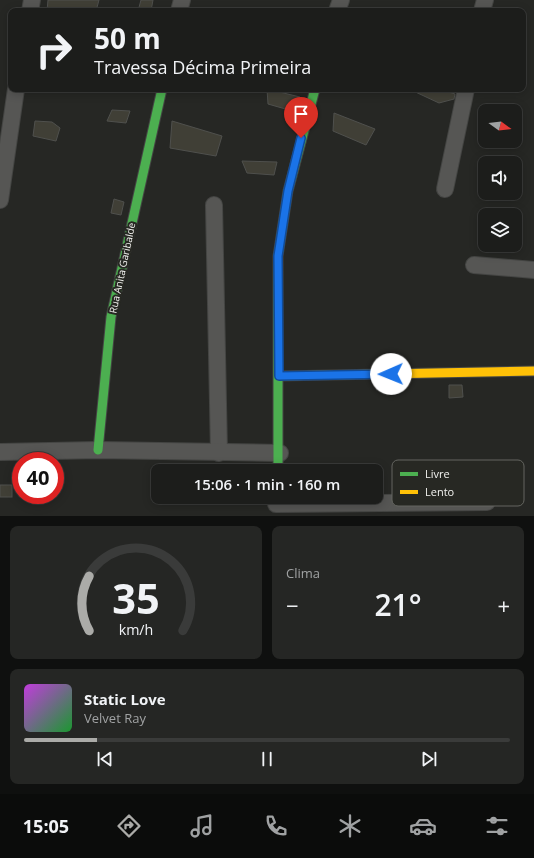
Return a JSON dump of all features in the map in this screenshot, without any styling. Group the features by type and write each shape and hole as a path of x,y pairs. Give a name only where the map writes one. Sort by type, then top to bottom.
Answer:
{"street":[{"path":"0,200 16,92"},
{"name":"Rua Anita Garibalde","path":"98,450 112,317 161,92"},
{"path":"279,464 280,453 278,256 288,191 314,92"},
{"path":"445,188 465,92"},
{"path":"214,205 219,453"},
{"path":"474,265 534,270"},
{"path":"279,376 534,371"},
{"path":"0,452 98,450 280,453"},
{"path":"276,506 392,504"}],"building":[{"path":"48,0 99,0 97,8 47,8"},
{"path":"141,0 153,0 152,8 139,8"},
{"path":"267,92 279,92 300,97 296,112 268,104"},
{"path":"415,92 449,92 455,94 454,99 439,103"},
{"path":"112,110 130,111 126,123 107,121"},
{"path":"334,113 375,129 366,145 333,131"},
{"path":"35,121 52,122 60,128 56,141 33,136"},
{"path":"172,121 222,136 216,156 170,148"},
{"path":"242,161 277,162 274,175 247,173"},
{"path":"114,199 124,202 121,215 111,213"},
{"path":"449,385 462,385 463,397 449,398"},
{"path":"0,485 12,485 12,497 0,497"}],"traffic: fast":[{"path":"98,450 111,317 161,92"},
{"path":"278,464 278,256 288,191 314,92"}],"traffic: slow":[{"path":"279,376 534,371"}],"route":[{"path":"301,138 288,191 278,256 279,376 391,374"}]}
